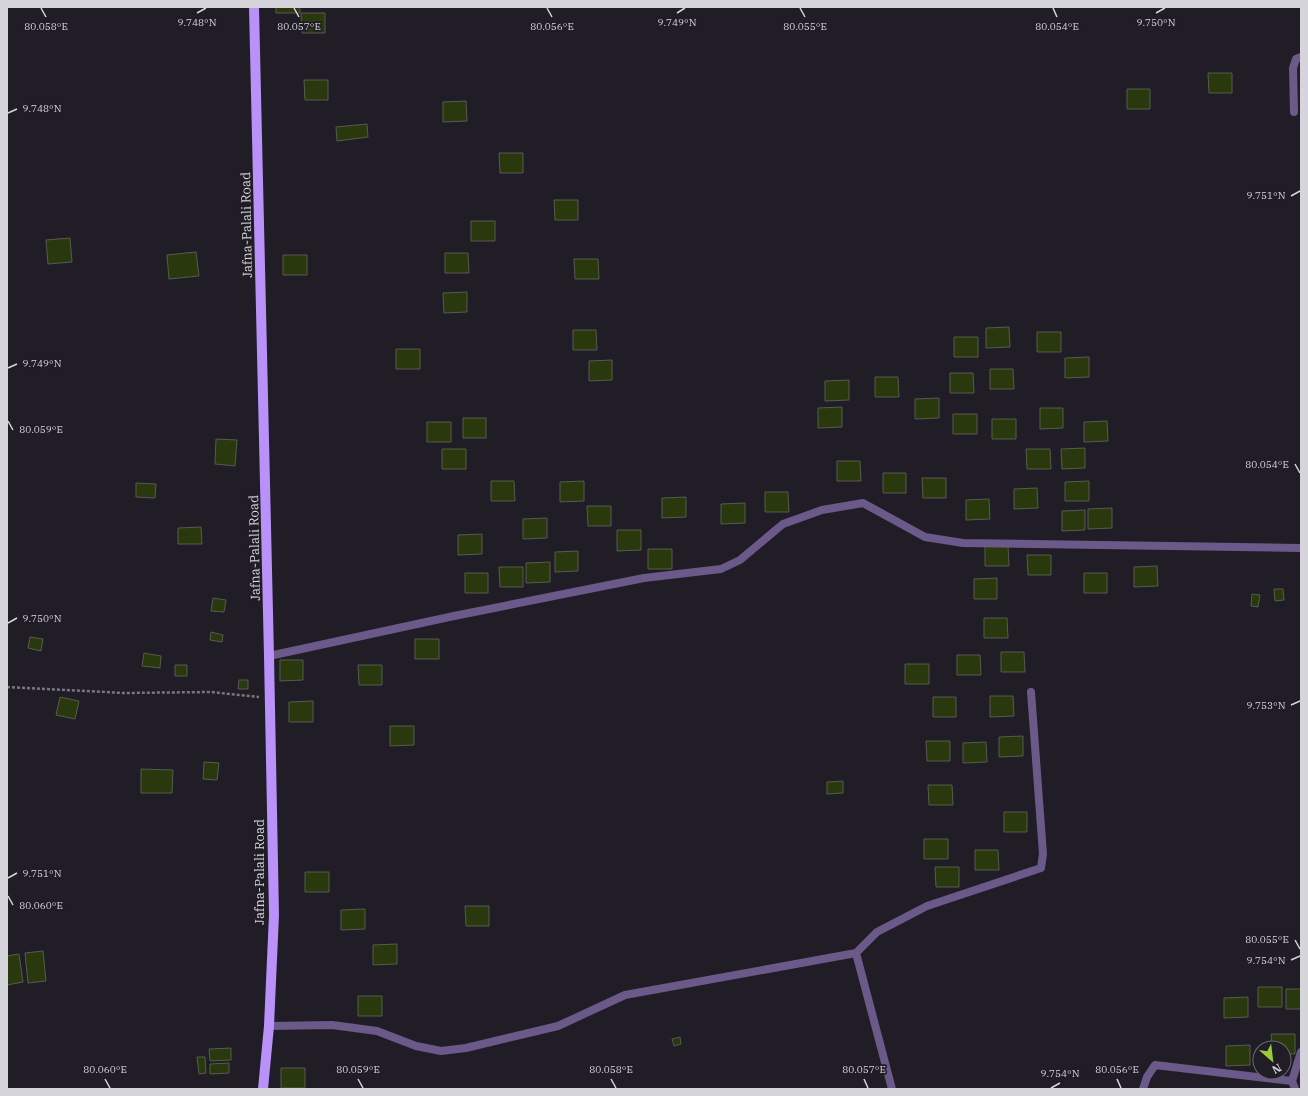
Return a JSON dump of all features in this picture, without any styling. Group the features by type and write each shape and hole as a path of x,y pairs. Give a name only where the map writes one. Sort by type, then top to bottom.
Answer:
{"main road":[{"name":"Jafna-Palali Road","path":"254,7 274,915 269,1026 263,1089"}],"street":[{"path":"1294,112 1293,68 1296,59 1301,57"},
{"path":"269,656 454,616 644,578 721,569 740,560 783,524 822,510 863,503 925,538 963,543 1301,548"},
{"path":"269,1026 332,1025 377,1030 416,1046 441,1051 466,1048 558,1026 625,996 856,953 877,932 927,906 1041,868 1043,854 1031,692"},
{"path":"856,953 892,1089"},
{"path":"1143,1089 1147,1077 1155,1065 1294,1085 1301,1052"}],"path":[{"path":"7,687 124,693 212,692 270,698"}],"building":[{"path":"276,7 300,7 300,13 276,13"},
{"path":"301,13 325,13 325,33 302,33"},
{"path":"1208,73 1232,73 1232,93 1209,93"},
{"path":"304,80 328,80 328,100 305,100"},
{"path":"1127,89 1150,89 1150,109 1127,109"},
{"path":"466,101 467,121 443,122 443,102"},
{"path":"367,124 368,137 337,141 336,127"},
{"path":"499,153 523,153 523,173 500,173"},
{"path":"554,200 578,200 578,220 555,220"},
{"path":"471,221 495,221 495,241 471,241"},
{"path":"70,238 72,262 48,264 46,240"},
{"path":"196,252 199,276 169,279 167,255"},
{"path":"445,253 468,253 469,273 445,273"},
{"path":"283,255 307,255 307,275 283,275"},
{"path":"574,259 598,259 599,279 575,279"},
{"path":"467,292 467,312 444,313 443,293"},
{"path":"1009,327 1010,347 986,348 986,328"},
{"path":"573,330 596,330 597,350 573,350"},
{"path":"1037,332 1061,332 1061,352 1037,352"},
{"path":"954,337 978,337 978,357 954,357"},
{"path":"396,349 420,349 420,369 396,369"},
{"path":"1089,357 1089,377 1065,378 1065,358"},
{"path":"612,360 612,380 589,381 589,361"},
{"path":"990,369 1013,369 1014,389 990,389"},
{"path":"950,373 973,373 974,393 950,393"},
{"path":"875,377 898,377 899,397 875,397"},
{"path":"849,380 849,400 825,401 825,381"},
{"path":"939,398 939,418 915,419 915,399"},
{"path":"842,407 842,427 818,428 818,408"},
{"path":"1040,408 1063,408 1063,428 1040,429"},
{"path":"953,414 977,414 977,434 953,434"},
{"path":"463,418 486,418 486,438 463,438"},
{"path":"992,419 1016,419 1016,439 992,439"},
{"path":"1107,421 1108,441 1084,442 1084,422"},
{"path":"427,422 451,422 451,442 427,442"},
{"path":"216,439 237,440 235,466 215,464"},
{"path":"1085,448 1085,468 1062,469 1061,449"},
{"path":"442,449 466,449 466,469 442,469"},
{"path":"1026,449 1050,449 1051,469 1027,469"},
{"path":"837,461 860,461 861,481 837,481"},
{"path":"883,473 906,473 906,493 883,493"},
{"path":"922,478 946,478 946,498 923,498"},
{"path":"491,481 514,481 515,501 491,501"},
{"path":"584,481 584,501 560,502 560,482"},
{"path":"1089,481 1089,501 1065,501 1065,482"},
{"path":"136,483 156,484 155,498 136,497"},
{"path":"1037,488 1038,508 1014,509 1014,489"},
{"path":"765,492 788,492 789,512 765,512"},
{"path":"686,497 686,517 662,518 662,498"},
{"path":"989,499 990,519 966,520 966,500"},
{"path":"745,503 745,523 721,524 721,504"},
{"path":"587,506 611,506 611,526 588,526"},
{"path":"1112,508 1112,528 1088,529 1088,509"},
{"path":"1085,510 1085,530 1062,531 1062,511"},
{"path":"547,518 547,538 523,539 523,519"},
{"path":"201,527 202,544 178,544 178,528"},
{"path":"617,530 641,530 641,550 617,551"},
{"path":"482,534 482,554 458,555 458,535"},
{"path":"985,546 1008,546 1009,566 985,566"},
{"path":"648,549 672,549 672,569 648,569"},
{"path":"578,551 578,571 555,572 555,552"},
{"path":"1027,555 1051,555 1051,575 1028,575"},
{"path":"550,562 550,582 526,583 526,563"},
{"path":"1157,566 1158,586 1134,587 1134,567"},
{"path":"499,567 523,567 523,587 500,587"},
{"path":"465,573 488,573 488,593 465,593"},
{"path":"1084,573 1107,573 1107,593 1084,593"},
{"path":"997,578 997,599 974,599 974,579"},
{"path":"1274,589 1283,589 1284,600 1275,601"},
{"path":"1252,594 1260,595 1258,607 1251,606"},
{"path":"213,598 226,600 224,612 211,611"},
{"path":"984,618 1007,618 1008,638 984,638"},
{"path":"211,632 223,635 222,642 210,640"},
{"path":"30,637 43,639 41,651 28,648"},
{"path":"415,639 439,639 439,659 415,659"},
{"path":"1001,652 1024,652 1025,672 1001,672"},
{"path":"144,653 161,656 160,668 142,666"},
{"path":"957,655 980,655 981,675 957,675"},
{"path":"280,660 303,660 303,680 280,681"},
{"path":"905,664 929,664 929,684 905,684"},
{"path":"175,665 187,665 187,676 175,676"},
{"path":"358,665 382,665 382,685 359,685"},
{"path":"239,680 248,680 248,689 238,689"},
{"path":"990,696 1013,696 1014,716 990,717"},
{"path":"60,697 79,701 75,719 56,715"},
{"path":"933,697 956,697 956,717 933,717"},
{"path":"313,701 313,722 289,722 289,702"},
{"path":"390,726 414,726 414,745 390,746"},
{"path":"1023,736 1023,756 999,757 999,737"},
{"path":"926,741 950,741 950,761 927,761"},
{"path":"986,742 987,762 963,763 963,743"},
{"path":"204,762 219,763 217,780 203,779"},
{"path":"141,769 173,770 172,793 141,793"},
{"path":"843,781 843,793 827,794 827,782"},
{"path":"928,785 952,785 953,805 929,805"},
{"path":"1004,812 1027,812 1027,832 1004,832"},
{"path":"924,839 948,839 948,859 924,859"},
{"path":"975,850 998,850 999,870 975,870"},
{"path":"935,867 959,867 959,887 936,887"},
{"path":"305,872 329,872 329,892 305,892"},
{"path":"465,906 489,906 489,926 466,926"},
{"path":"365,909 365,929 341,930 341,910"},
{"path":"397,944 397,964 373,965 373,945"},
{"path":"43,951 46,981 28,983 25,953"},
{"path":"19,954 23,982 7,985 7,956"},
{"path":"1258,987 1282,987 1282,1007 1258,1007"},
{"path":"1286,989 1301,989 1301,1009 1286,1009"},
{"path":"358,996 382,996 382,1016 358,1016"},
{"path":"1248,997 1248,1017 1224,1018 1224,998"},
{"path":"1271,1034 1295,1034 1295,1054 1292,1054 1292,1040 1271,1040"},
{"path":"680,1037 681,1044 674,1046 672,1039"},
{"path":"1250,1045 1250,1065 1226,1066 1226,1046"},
{"path":"231,1048 231,1060 210,1061 209,1049"},
{"path":"197,1057 205,1057 206,1073 199,1074"},
{"path":"229,1063 229,1073 210,1074 210,1064"},
{"path":"281,1068 305,1068 305,1088 281,1088"}]}
